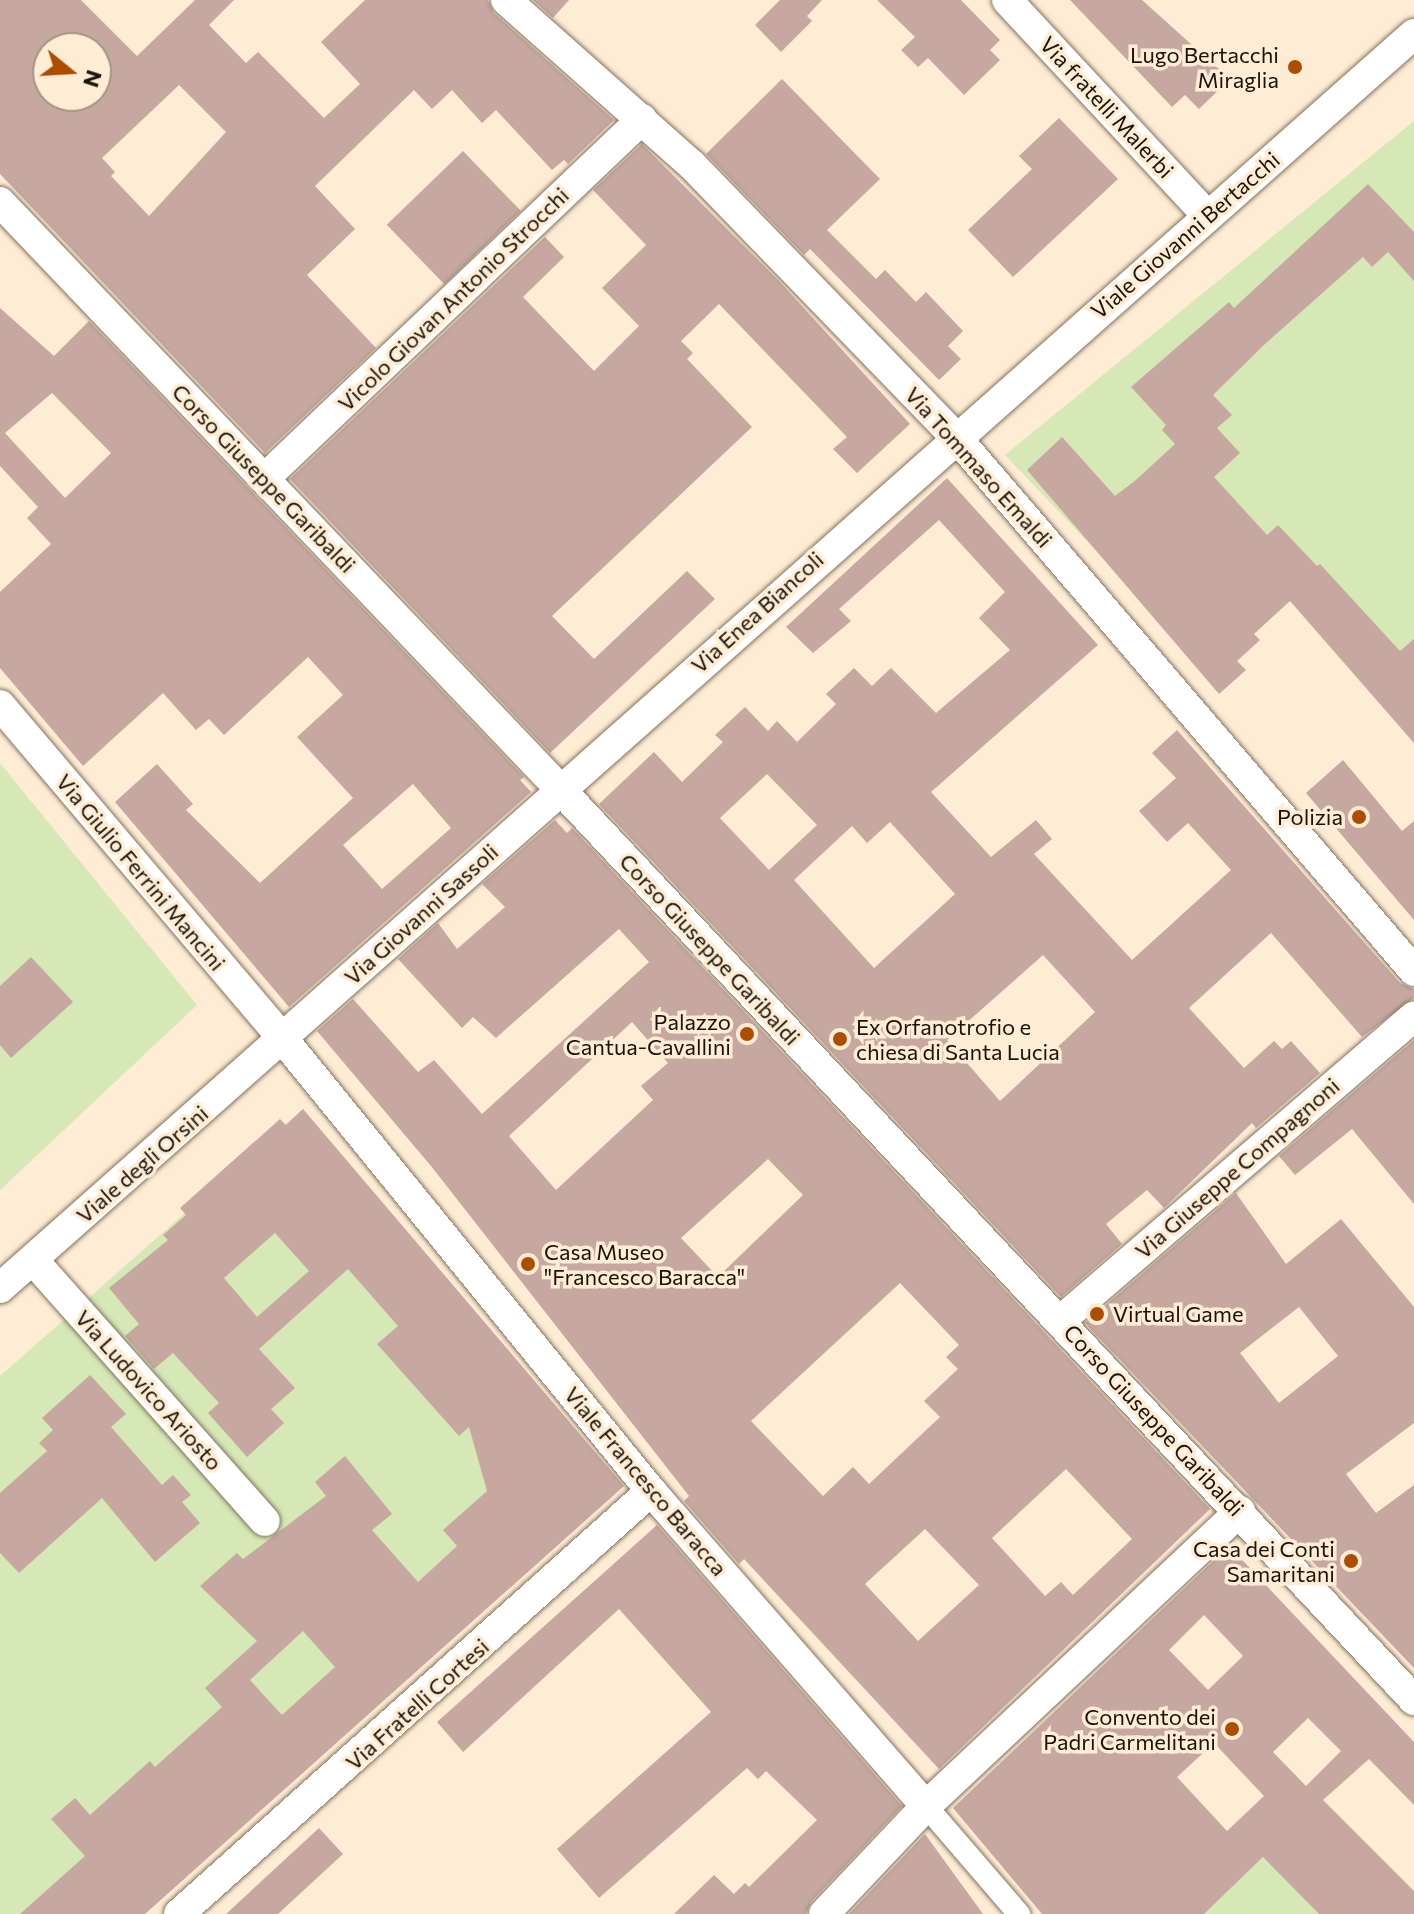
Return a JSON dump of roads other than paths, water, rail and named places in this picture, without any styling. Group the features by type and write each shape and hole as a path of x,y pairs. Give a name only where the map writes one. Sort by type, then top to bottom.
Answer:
{"street":[{"name":"Via Tommaso Emaldi","path":"506,0 642,119 955,436 1414,971"},
{"name":"Via fratelli Malerbi","path":"1007,0 1207,215"},
{"name":"Viale Giovanni Bertacchi","path":"955,436 1414,34"},
{"name":"Vicolo Giovan Antonio Strocchi","path":"264,479 642,119"},
{"name":"Corso Giuseppe Garibaldi","path":"0,202 560,789 1414,1700"},
{"name":"Via Enea Biancoli","path":"560,789 955,436"},
{"name":"Via Giulio Ferrini Mancini","path":"0,705 283,1039"},
{"name":"Via Giovanni Sassoli","path":"283,1039 560,789"},
{"name":"Via Giuseppe Compagnoni","path":"1060,1321 1414,1016"},
{"name":"Viale degli Orsini","path":"0,1288 283,1039"},
{"name":"Viale Francesco Baracca","path":"283,1039 651,1491 1019,1914"},
{"name":"Via Ludovico Ariosto","path":"33,1260 265,1521"},
{"name":"Via Fratelli Cortesi","path":"179,1914 651,1491"},
{"path":"824,1914 926,1806 1240,1511"}],"place":[{"name":"Lugo Bertacchi Miraglia","path":"1295,67"},
{"name":"Polizia","path":"1359,817"},
{"name":"Palazzo Cantua-Cavallini","path":"747,1034"},
{"name":"Ex Orfanotrofio e chiesa di Santa Lucia","path":"840,1039"},
{"name":"Casa Museo \"Francesco Baracca\"","path":"528,1264"},
{"name":"Virtual Game","path":"1097,1314"},
{"name":"Casa dei Conti Samaritani","path":"1351,1561"},
{"name":"Convento dei Padri Carmelitani","path":"1232,1729"}]}
